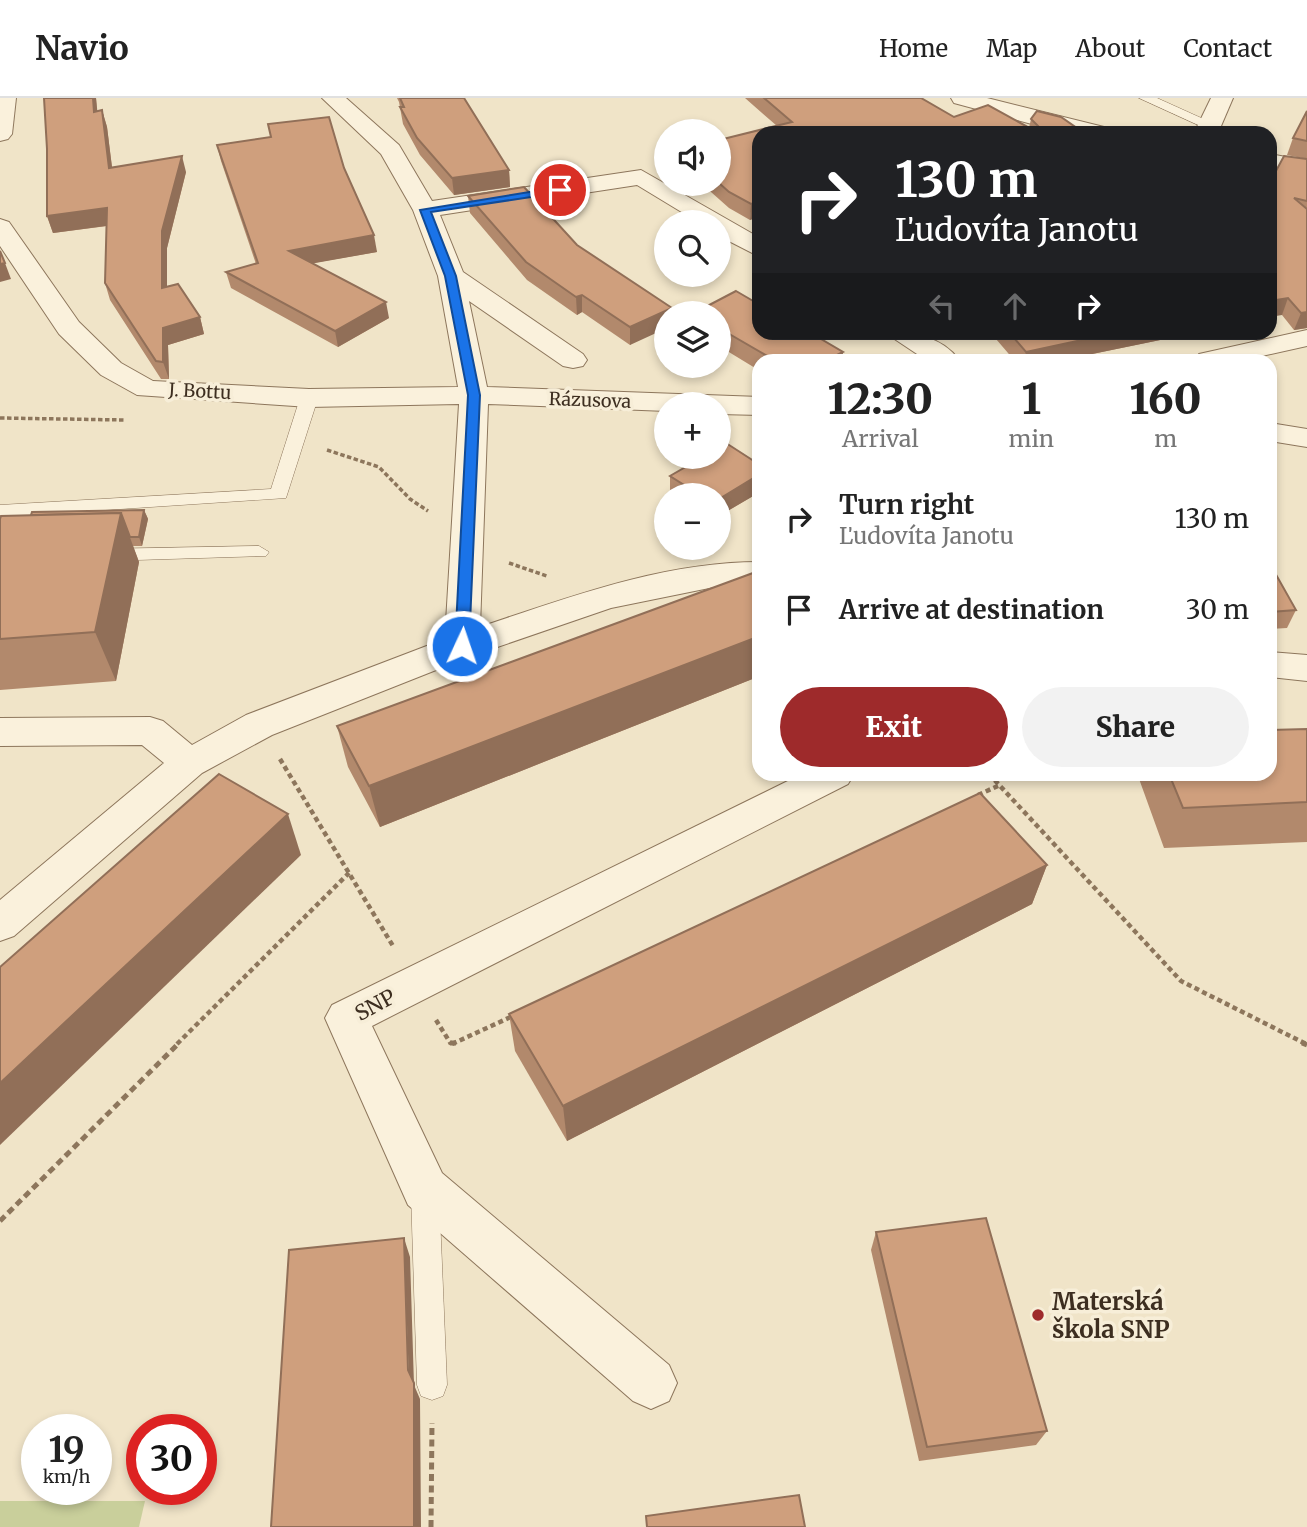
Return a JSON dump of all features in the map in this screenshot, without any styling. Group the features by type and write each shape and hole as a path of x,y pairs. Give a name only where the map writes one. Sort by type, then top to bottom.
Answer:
{"street":[{"path":"0,134 5,98"},
{"path":"333,98 391,150 425,210 451,276 474,395 462,646"},
{"path":"962,98 1065,126"},
{"path":"1210,126 1217,103 1222,98"},
{"path":"1277,162 1307,168"},
{"path":"425,210 641,177 696,210"},
{"name":"J. Bottu","path":"0,227 69,328 111,369 148,389 309,398 474,395"},
{"path":"731,231 752,244"},
{"path":"451,276 573,360"},
{"path":"1236,354 1307,338"},
{"path":"911,340 935,354"},
{"name":"Rázusova","path":"474,395 654,402"},
{"path":"731,405 752,406"},
{"path":"1277,433 1307,438"},
{"path":"0,924 189,763 259,725 462,646 604,598 674,582 729,573 752,573"},
{"path":"1277,665 1307,668"},
{"path":"0,732 150,731 189,763"},
{"name":"SNP","path":"651,1383 425,1189 347,1018 821,781"}],"lane":[{"path":"1146,98 1201,126"},
{"path":"0,511 279,494 309,398"},
{"path":"82,556 259,552"},
{"path":"425,1189 432,1385"}],"path":[{"path":"0,418 128,420 148,389"},
{"path":"300,428 319,448 379,467 410,499 469,541 509,563 554,578"},
{"path":"995,781 1181,981 1307,1045"},
{"path":"0,1221 349,873"},
{"path":"431,1527 432,1385"}],"green space":[{"path":"0,1501 21,1501 21,1505 112,1505 112,1501 126,1501 126,1505 144,1505 139,1527 0,1527"}],"building":[{"path":"44,98 93,98 94,112 102,110 109,168 182,156 162,231 162,288 178,284 200,317 163,328 163,362 156,361 105,283 107,208 47,216"},
{"path":"400,98 464,98 509,170 452,178 417,138 400,107 404,107"},
{"path":"764,98 921,98 954,117 988,105 1026,126 776,126 792,122"},
{"path":"1037,111 1061,117 1074,126 1038,126 1031,119"},
{"path":"1307,111 1307,141 1293,138"},
{"path":"329,117 344,168 374,235 289,251 386,302 335,331 226,272 258,263 217,145 271,137 268,124"},
{"path":"752,132 752,204 731,193 731,137"},
{"path":"1284,156 1307,159 1307,201 1294,198 1307,209 1307,312 1301,313 1288,298 1277,300 1277,169"},
{"path":"524,187 577,245 661,301 654,301 654,316 630,327 582,295 576,297 526,262 468,196"},
{"path":"0,251 5,263 0,264"},
{"path":"736,291 752,300 752,340 823,340 843,352 839,354 764,354 731,335 731,301 717,301"},
{"path":"1016,340 1082,340 1026,352"},
{"path":"731,446 752,460 752,479 731,492 731,483 681,483 670,476 682,469 731,469"},
{"path":"144,510 139,537 130,537 121,513 31,515 32,512"},
{"path":"121,513 95,632 0,639 1,516"},
{"path":"752,573 752,639 369,786 337,726"},
{"path":"1277,576 1296,610 1277,611"},
{"path":"1307,729 1307,802 1183,808 1172,781 1277,781 1277,730"},
{"path":"219,774 288,814 0,1083 0,967"},
{"path":"980,793 1047,865 563,1106 509,1014"},
{"path":"986,1218 1047,1431 927,1447 876,1232"},
{"path":"404,1238 408,1370 414,1383 414,1527 271,1527 289,1250"},
{"path":"799,1495 805,1527 647,1527 646,1516"}],"place":[{"name":"Materská škola SNP","path":"1038,1315"}],"route":[{"path":"462,646 474,395 451,276 425,210 560,190"}]}
